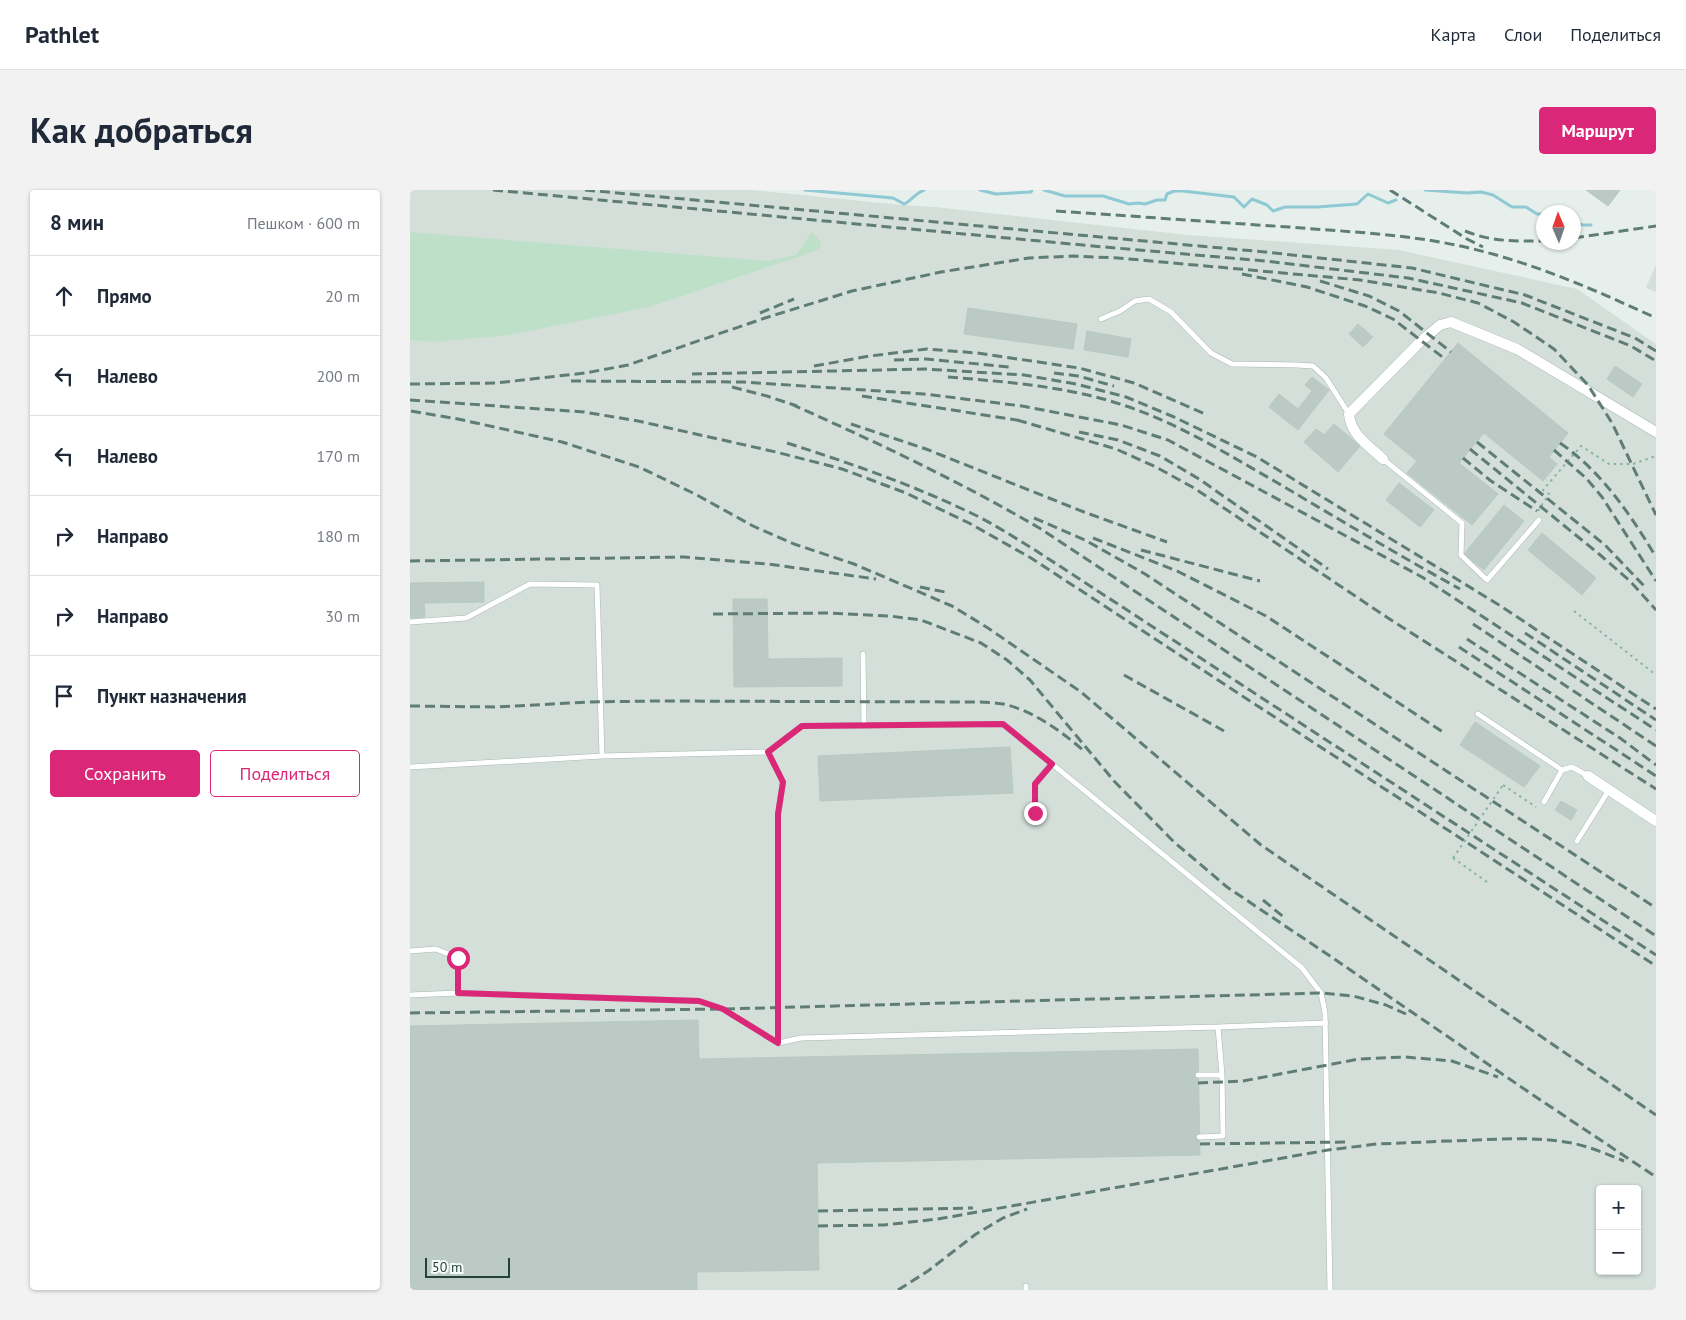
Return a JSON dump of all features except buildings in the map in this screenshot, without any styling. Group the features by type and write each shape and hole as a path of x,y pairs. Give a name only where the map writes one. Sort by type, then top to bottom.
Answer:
{"street":[{"path":"1383,459 1354,430 1350,424 1349,414 1421,341 1440,325 1451,322 1518,349 1656,432"},
{"path":"1588,776 1656,821"}],"lane":[{"path":"1101,319 1120,311 1135,301 1149,299 1171,312 1211,353 1232,364 1313,366 1326,378 1349,414"},
{"path":"1383,459 1462,523 1461,555 1487,580 1540,520"},
{"path":"410,622 466,618 530,584 597,585 602,756"},
{"path":"863,654 864,725"},
{"path":"1478,714 1562,770"},
{"path":"410,767 602,756 768,752 802,726 1003,724 1302,968 1321,993 1326,1013 1330,1290"},
{"path":"768,752 783,782 778,814 778,1043"},
{"path":"1035,813 1035,784 1052,764"},
{"path":"1544,802 1562,770 1572,767 1588,776"},
{"path":"1577,841 1609,790"},
{"path":"410,951 436,949 458,958 458,993"},
{"path":"410,995 458,993 699,1001 723,1009 778,1043 801,1038 1326,1023"},
{"path":"1199,1137 1223,1136 1222,1074 1218,1027"},
{"path":"1198,1075 1222,1074"}],"path":[{"path":"1540,520 1534,516 1550,494 1543,490 1581,446 1609,464 1633,464 1656,456"},
{"path":"1574,611 1656,675"},
{"path":"1487,882 1452,858 1503,784 1540,809"}],"shaded area":[{"path":"410,190 752,190 935,207 1188,235 1399,250 1577,289 1656,344 1656,1290 410,1290"},
{"path":"1656,264 1656,292 1646,288"}],"green space":[{"path":"410,232 768,261 796,255 812,232 821,242 820,248 816,251 649,307 509,335 435,342 410,340"}],"waterway":[{"path":"805,190 893,198 904,204 924,190"},
{"path":"980,190 996,194 1031,192 1032,190"},
{"path":"1044,190 1065,196 1103,196 1129,204 1145,204 1157,200 1165,200 1167,194 1174,191 1183,191 1234,197 1244,207 1252,199 1267,205 1273,211 1285,207 1357,204 1368,194 1388,203 1396,200"},
{"path":"1425,190 1481,192 1493,195 1512,207 1526,207 1536,213"},
{"path":"1581,225 1591,225"}],"railway":[{"path":"493,190 1265,261 1408,278 1522,303 1631,346 1656,361"},
{"path":"585,190 1265,252 1412,268 1525,295 1635,338 1656,351"},
{"path":"1390,190 1467,239 1483,247"},
{"path":"1056,211 1357,232 1447,243 1493,254 1541,269 1656,318"},
{"path":"1581,237 1656,226"},
{"path":"1465,231 1494,239 1536,241"},
{"path":"410,384 496,383 585,373 628,365 765,318 852,291 941,272 1029,258 1073,256 1118,258 1360,280 1439,293 1478,303 1514,322 1554,349 1588,385 1612,423 1656,515"},
{"path":"1242,274 1307,287 1365,306 1393,319 1445,359"},
{"path":"1320,281 1369,296 1399,311 1451,352"},
{"path":"760,313 794,299"},
{"path":"814,366 870,356 927,349 977,353 1079,368 1134,383 1205,414"},
{"path":"894,360 926,359 1009,367"},
{"path":"692,374 925,369 1024,375 1076,384 1126,397 1174,417 1257,457 1499,605 1656,709"},
{"path":"1054,373 1078,376 1114,386"},
{"path":"948,377 1058,389 1080,393 1143,412 1221,450 1460,589"},
{"path":"571,381 744,382 924,394 1022,406 1121,425 1168,440 1422,577 1656,730"},
{"path":"732,387 797,406"},
{"path":"862,396 1023,421"},
{"path":"410,400 584,412 638,421 842,469 906,493 969,523 1031,558 1656,966"},
{"path":"791,404 918,463 1041,529 1656,936"},
{"path":"411,411 458,419 562,442 639,467 695,494 753,526 794,544 854,564 952,606 988,628 1081,692 1261,845 1656,1115"},
{"path":"1017,420 1116,449 1156,467 1194,488 1388,618 1656,789"},
{"path":"851,424 926,449 1084,512 1167,542"},
{"path":"1079,432 1118,440 1160,456 1199,479 1328,569"},
{"path":"1477,442 1605,545 1645,587"},
{"path":"787,443 904,484 950,503 997,527 1656,955"},
{"path":"1560,443 1575,454 1602,480 1636,525 1656,557"},
{"path":"1470,449 1599,554 1630,581 1656,610"},
{"path":"1554,450 1586,478 1602,497 1656,581"},
{"path":"1463,458 1491,481 1537,511"},
{"path":"1034,518 1085,540 1145,574 1656,908"},
{"path":"1093,538 1177,571 1266,616 1443,732"},
{"path":"1141,550 1260,581"},
{"path":"410,561 684,557 768,564 876,579"},
{"path":"920,587 945,592"},
{"path":"713,614 830,613 890,616 921,620 981,643 1007,660 1030,680 1114,781 1174,842 1227,887 1656,1177"},
{"path":"1473,624 1656,746"},
{"path":"1525,633 1656,720"},
{"path":"1467,639 1620,738 1656,765"},
{"path":"1459,647 1656,776"},
{"path":"1124,675 1224,731"},
{"path":"410,706 497,707 589,702 655,701 989,702 1026,711 1056,729 1084,751"},
{"path":"1263,900 1286,919"},
{"path":"410,1013 723,1009 1321,993 1353,996 1386,1005 1406,1014"},
{"path":"1198,1083 1243,1081 1359,1059 1405,1057 1452,1061 1498,1077"},
{"path":"1442,1141 1515,1139 1558,1141 1600,1151 1624,1161"},
{"path":"818,1226 884,1225 938,1219 1328,1150 1377,1144 1448,1141"},
{"path":"1200,1144 1347,1142"},
{"path":"818,1211 973,1208"},
{"path":"898,1290 928,1271 976,1234 1003,1218 1027,1209"}],"route":[{"path":"458,958 458,993 699,1001 723,1009 778,1043 778,814 783,782 768,752 802,726 1003,724 1052,764 1035,784 1035,813"}]}
